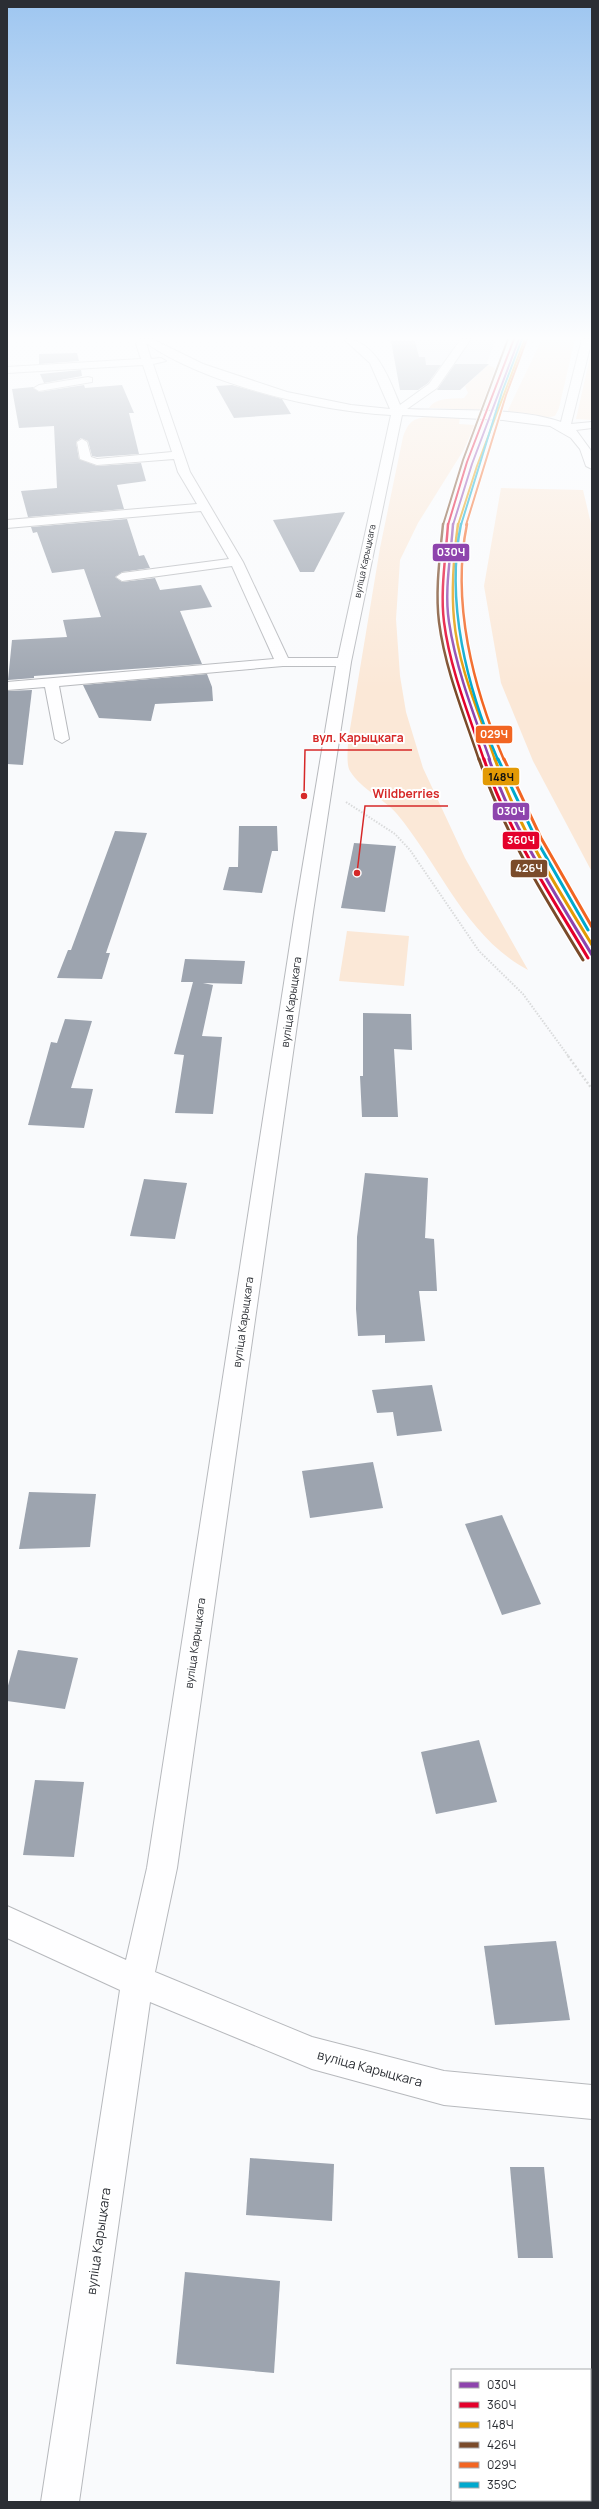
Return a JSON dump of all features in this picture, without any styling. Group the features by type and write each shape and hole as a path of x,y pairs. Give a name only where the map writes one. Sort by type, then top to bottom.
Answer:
{"street":[{"path":"85,456 86,459 98,462 166,456"},
{"path":"178,456 184,472 237,562 283,662"},
{"name":"вуліца Карыцкага","path":"60,2502 137,1981 162,1868 304,912 325,789 344,662 387,456"},
{"path":"587,456 592,466"},
{"path":"7,524 205,507"},
{"path":"122,577 237,562"},
{"path":"7,686 283,662 344,662"},
{"path":"51,681 62,739"},
{"path":"7,1922 137,1981"},
{"name":"вуліца Карыцкага","path":"137,1981 320,2055 444,2088 592,2102"}],"path":[{"path":"325,789 395,834 410,850 479,951 522,994 592,1089"}],"shaded area":[{"path":"399,456 460,456 418,523 400,560 396,619 400,676 406,712 423,768 465,858 528,970 506,956 487,939 470,920 413,835 397,814 366,789 350,771 348,765 348,741 380,548"},
{"path":"501,488 583,490 592,528 592,872 533,761 501,683 484,586"},
{"path":"347,931 409,936 404,986 339,981"}],"building":[{"path":"55,456 78,456 79,459 97,466 141,463 146,481 117,485 124,509 28,517 21,491 57,488"},
{"path":"345,512 314,572 300,572 273,520"},
{"path":"127,519 139,556 144,555 150,568 122,572 115,577 122,582 155,578 160,590 201,585 212,607 180,611 202,664 34,676 34,678 8,680 12,640 67,637 63,620 101,617 84,569 52,573 37,532 33,533 31,527"},
{"path":"207,674 212,687 213,701 155,704 151,721 99,718 83,685"},
{"path":"32,690 23,765 7,764 7,691"},
{"path":"239,826 277,826 278,851 272,851 262,893 223,890 229,867 238,867"},
{"path":"115,831 147,833 106,953 110,953 102,979 57,978 68,950 71,950"},
{"path":"354,843 396,846 385,912 341,908"},
{"path":"185,959 245,961 242,984 203,983 213,985 202,1036 222,1037 213,1114 175,1113 184,1055 174,1054 193,982 181,982"},
{"path":"363,1013 411,1014 412,1050 394,1049 398,1117 362,1117 360,1076 363,1076"},
{"path":"65,1019 92,1021 71,1088 93,1089 84,1128 28,1125 51,1042 57,1043"},
{"path":"365,1173 428,1178 425,1238 434,1239 437,1291 419,1291 425,1341 385,1343 385,1335 358,1336 356,1309 357,1237"},
{"path":"144,1179 187,1183 175,1239 130,1236"},
{"path":"432,1385 442,1431 397,1436 393,1412 377,1413 372,1390"},
{"path":"373,1462 383,1508 310,1518 302,1471"},
{"path":"29,1492 96,1494 90,1547 19,1549"},
{"path":"502,1515 541,1604 502,1615 465,1524"},
{"path":"18,1650 78,1658 65,1709 7,1701 7,1689"},
{"path":"479,1740 497,1802 436,1814 421,1752"},
{"path":"35,1780 84,1782 74,1857 23,1855"},
{"path":"556,1941 570,2020 495,2025 484,1946"},
{"path":"250,2158 334,2164 332,2221 246,2215"},
{"path":"510,2167 544,2167 553,2258 518,2258"},
{"path":"185,2272 280,2281 274,2373 176,2364"}],"transit line":[{"name":"426Ч","path":"464,456 443,522 438,589 439,622 451,675 490,792 535,880 583,960"},
{"name":"360Ч","path":"469,456 448,523 443,590 444,622 455,674 494,790 540,877 588,958"},
{"name":"030Ч","path":"475,456 453,524 448,590 449,621 460,672 499,788 544,875 592,955"},
{"name":"148Ч","path":"481,456 458,525 453,590 454,620 465,671 504,786 548,873 592,945"},
{"name":"359С","path":"482,456 462,519 458,544 456,595 462,646 474,696 492,746 513,794 537,841 588,930"},
{"name":"029Ч","path":"487,456 470,510 463,546 462,597 469,648 481,697 498,745 518,792 541,838 592,927"}],"place":[{"name":"вул. Карыцкага","path":"304,796"},
{"name":"Wildberries","path":"357,873"}]}
